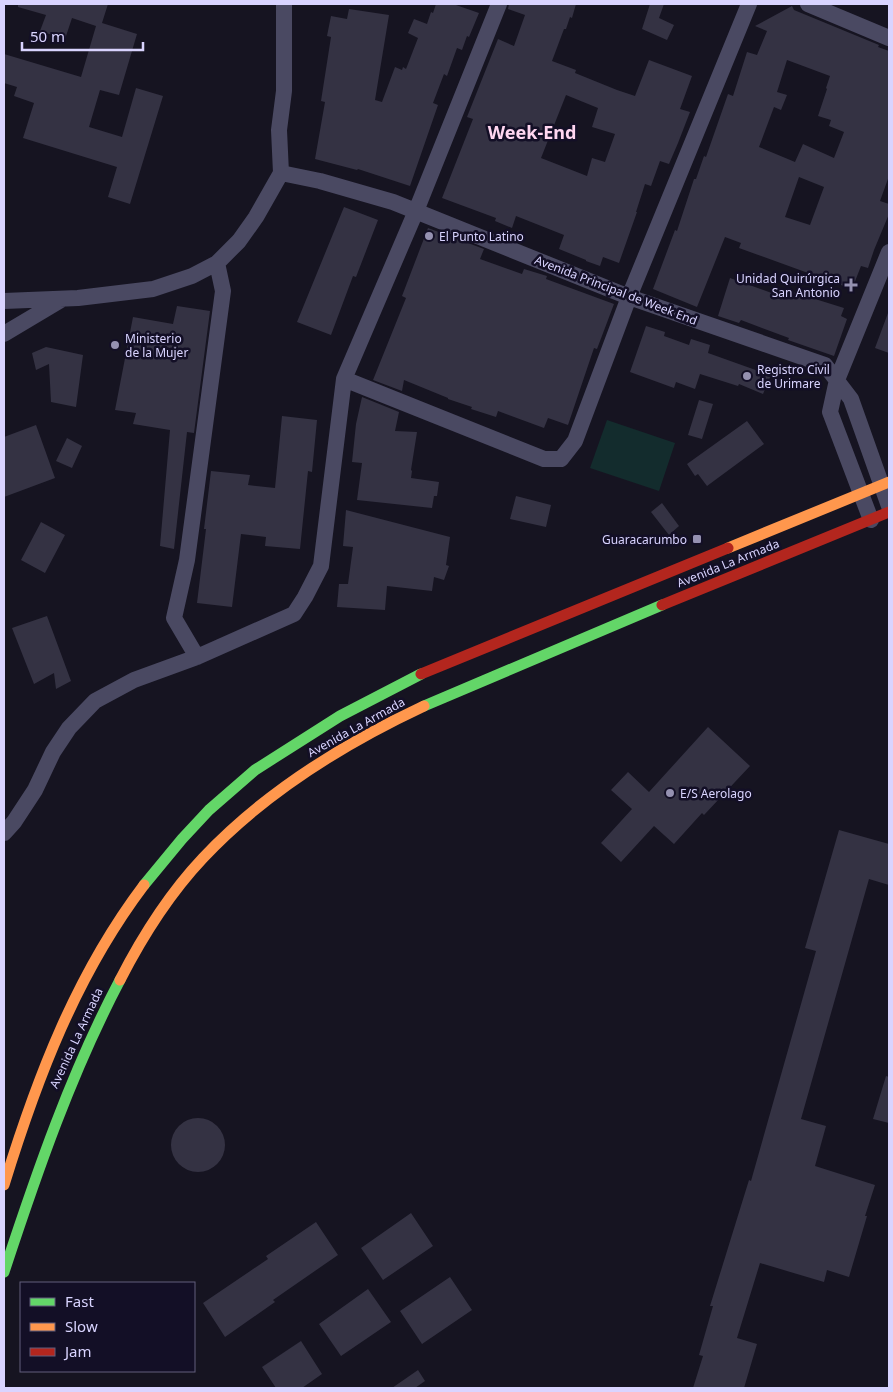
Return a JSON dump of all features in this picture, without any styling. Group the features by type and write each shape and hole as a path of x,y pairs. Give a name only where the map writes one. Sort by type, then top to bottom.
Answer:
{"main road":[{"name":"Avenida La Armada","path":"4,1185 40,1076 55,1040 92,964 120,920 156,870 206,813 241,782 284,751 336,719 414,677 885,483"},
{"name":"Avenida La Armada","path":"4,1272 68,1086 109,997 135,951 187,876 221,840 254,811 323,760 410,712 644,611 889,512"}],"street":[{"path":"4,301 62,299 153,290 192,276 217,263 238,241 256,217 281,173 279,130 284,91 284,4"},
{"path":"4,832 14,822 36,790 53,752 69,728 95,701 134,680 197,657 294,614 306,597 321,566 344,379 416,211 499,4"},
{"path":"344,379 544,459 562,458 575,441 630,298 749,4"},
{"path":"808,4 889,38"},
{"name":"Avenida Principal de Week End","path":"281,173 356,190 416,211 630,298 825,365 851,400 885,483 889,506"},
{"path":"871,520 830,412 837,380 889,252"},
{"path":"197,657 174,618 187,560 223,291 217,263"},
{"path":"4,334 62,299"}],"green space":[{"path":"607,420 675,443 659,491 590,468"}],"building":[{"path":"18,4 108,4 102,23 137,34 119,95 100,90 89,127 122,137 136,88 163,96 130,204 108,197 117,167 23,138 34,103 14,96 17,87 4,83 4,54 81,77 96,26 72,18 65,39 40,31 46,15 18,7"},
{"path":"436,4 453,4 479,13 462,50 457,48 447,76 444,74 433,103 438,105 410,186 358,169 315,159 325,102 321,101 331,37 327,36 331,16 347,19 349,9 389,15 375,100 382,102 395,67 402,70 403,67 406,69 418,38 408,33 414,19 427,24"},
{"path":"509,4 576,4 572,18 570,17 566,29 564,29 552,61 576,70 575,73 617,90 635,96 649,60 692,76 680,109 690,112 678,143 669,164 660,161 651,186 645,184 619,263 603,257 600,266 586,261 559,249 564,235 516,216 512,228 495,221 496,218 442,198 473,119 467,117 498,39 514,46 525,15 508,9","holes":["566,95 598,108 592,127 615,134 605,162 592,158 587,176 541,158"]},
{"path":"650,4 664,4 659,18 674,25 667,40 642,29"},
{"path":"792,6 794,10 879,45 878,47 889,51 889,176 880,201 889,204 889,214 868,268 861,266 852,289 739,248 741,243 725,237 697,307 653,289 675,230 677,231 694,179 696,179 704,156 706,157 728,94 733,96 747,52 757,55 767,31 755,26","holes":["787,60 830,76 818,116 831,120 829,126 844,132 834,158 803,144 795,162 759,147 774,107 781,110 787,95 777,92","799,177 824,187 810,225 785,217"]},
{"path":"344,207 378,220 356,277 353,276 331,335 297,322"},
{"path":"428,228 484,249 480,259 522,274 524,269 547,276 546,279 614,304 597,349 594,348 568,425 548,418 544,428 498,411 496,417 471,409 472,407 404,380 402,391 373,380 406,298 402,296"},
{"path":"730,278 780,296 783,289 844,308 841,316 847,319 834,356 788,340 789,338 741,320 739,323 718,316"},
{"path":"177,306 210,311 194,433 187,432 174,549 160,546 170,430 133,424 136,413 115,410 133,317 173,324"},
{"path":"889,313 889,353 875,348"},
{"path":"646,326 665,332 664,336 689,345 691,339 710,345 708,353 767,374 766,376 770,377 763,394 739,384 738,386 700,374 695,389 676,382 674,388 630,372"},
{"path":"46,347 83,355 76,407 51,402 49,364 36,370 32,353"},
{"path":"362,397 399,412 395,431 417,432 411,478 439,482 437,496 434,496 432,508 357,500 362,463 352,462 356,424"},
{"path":"699,400 713,404 702,439 688,435"},
{"path":"282,416 317,420 312,472 308,471 300,549 265,546 266,537 241,534 232,607 197,603 211,471 250,475 248,485 275,488"},
{"path":"747,421 764,444 707,486 698,474 695,476 687,464"},
{"path":"36,425 55,478 4,497 4,437"},
{"path":"67,438 82,446 72,468 56,461"},
{"path":"516,496 551,505 546,527 510,519"},
{"path":"662,503 679,526 669,535 651,512"},
{"path":"346,510 450,537 446,565 449,566 444,580 434,577 432,591 387,586 385,610 337,607 339,584 348,584 353,547 343,546"},
{"path":"41,522 65,535 45,573 21,560"},
{"path":"47,616 71,681 56,689 54,673 34,684 12,628"},
{"name":"E/S Aerolago","path":"708,727 750,766 704,815 702,813 674,844 654,826 621,862 601,843 632,809 611,790 628,772 649,792"},
{"path":"839,830 889,844 889,885 869,879 801,1119 826,1126 815,1166 875,1185 865,1216 867,1216 849,1277 827,1270 824,1282 760,1263 737,1338 757,1344 744,1388 693,1388 703,1356 699,1355 713,1306 710,1306 749,1180 751,1181 816,951 805,948"},
{"path":"886,1076 889,1077 889,1123 873,1119"},
{"path":"198,1118 208,1120 217,1126 223,1135 225,1145 223,1155 217,1164 208,1170 198,1172 188,1170 179,1164 173,1155 171,1145 173,1135 179,1126 188,1120"},
{"path":"411,1213 433,1246 383,1280 361,1248"},
{"path":"316,1222 338,1255 273,1300 275,1302 225,1337 203,1303 268,1259 266,1256"},
{"path":"450,1277 472,1310 422,1344 400,1311"},
{"path":"368,1289 391,1322 341,1356 319,1324"},
{"path":"301,1341 322,1374 302,1388 276,1388 262,1367"},
{"path":"418,1370 425,1381 415,1388 392,1388"}],"traffic: fast":[{"path":"424,706 662,605"},
{"path":"144,885 209,810 255,770 340,716 421,674"},
{"path":"4,1272 42,1160 70,1087 120,980"}],"traffic: slow":[{"path":"728,548 889,482"},
{"path":"120,980 147,932 168,901 203,858 227,834 279,791 335,753 424,706"},
{"path":"4,1185 30,1106 61,1029 98,955 144,885"}],"traffic: jam":[{"path":"662,605 889,512"},
{"path":"421,674 728,548"}],"place":[{"name":"El Punto Latino","path":"429,236"},
{"name":"Unidad Quirúrgica San Antonio","path":"851,285"},
{"name":"Ministerio de la Mujer","path":"115,345"},
{"name":"Registro Civil de Urimare","path":"747,376"},
{"name":"Guaracarumbo","path":"697,539"},
{"name":"E/S Aerolago","path":"670,793"}],"district":[{"name":"Week-End","path":"532,132"}]}
